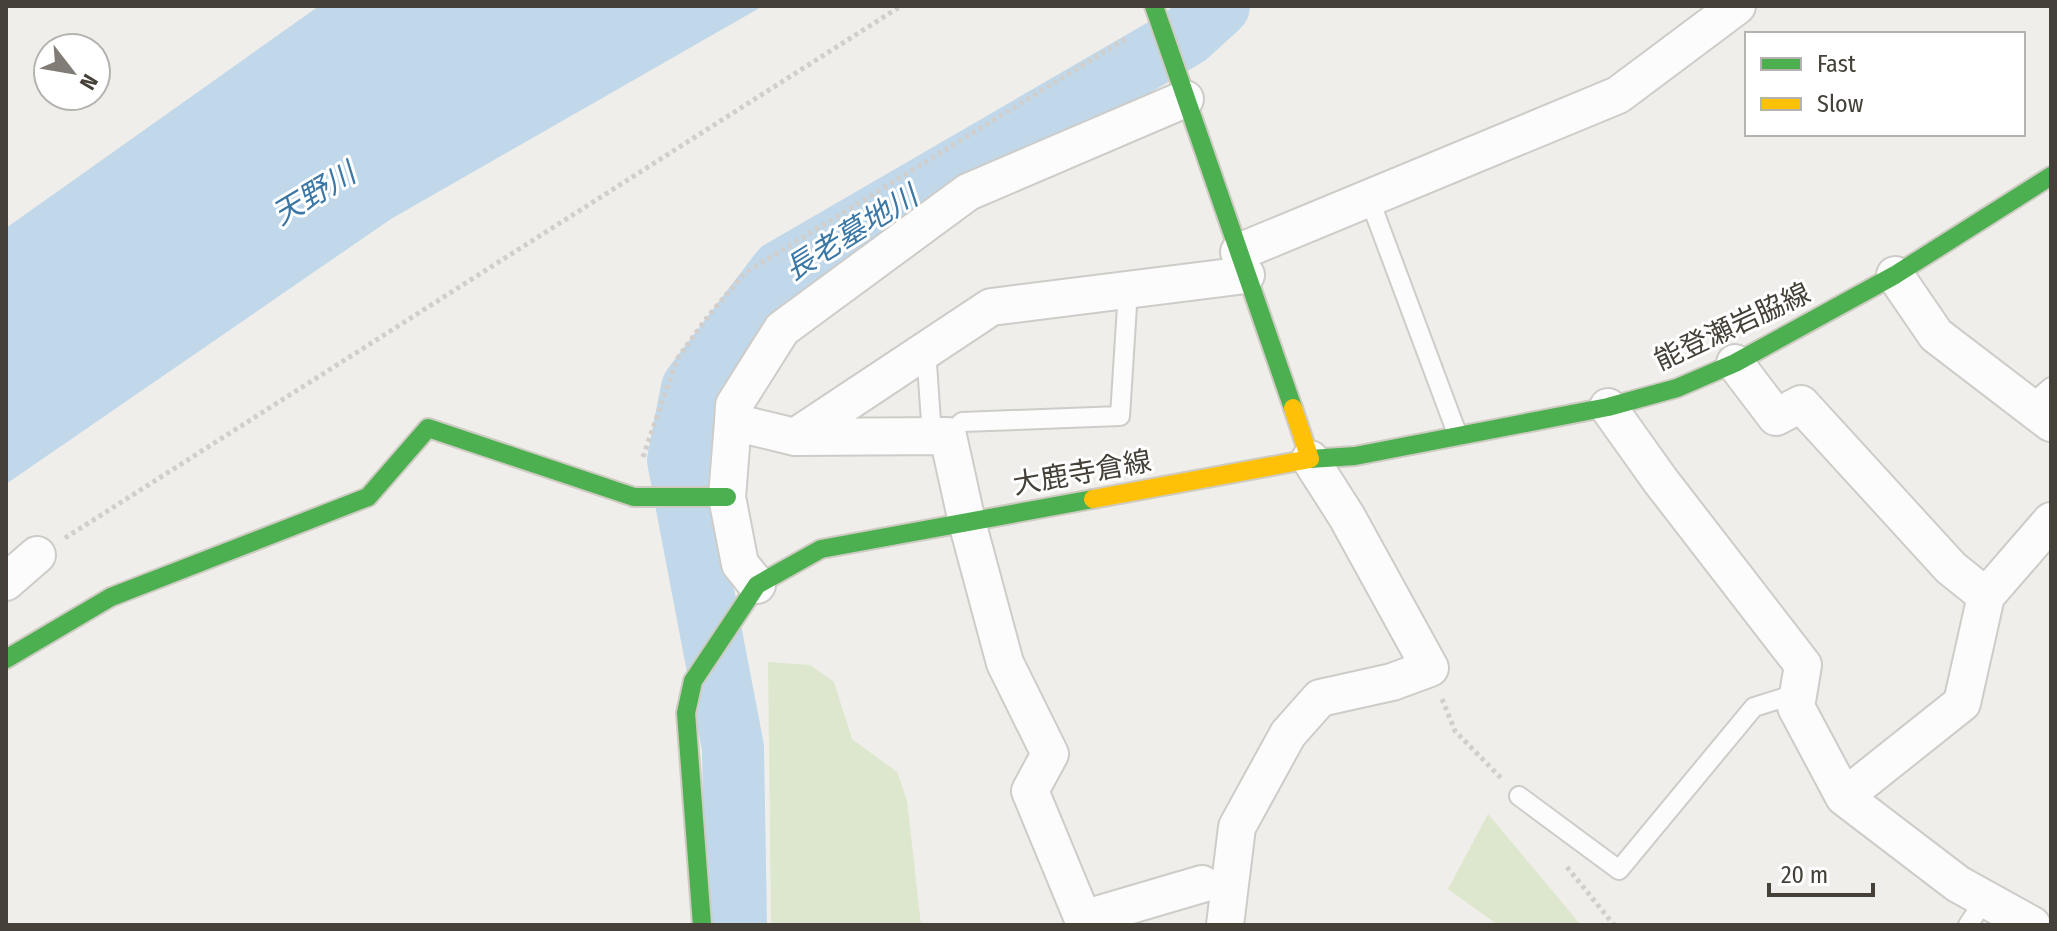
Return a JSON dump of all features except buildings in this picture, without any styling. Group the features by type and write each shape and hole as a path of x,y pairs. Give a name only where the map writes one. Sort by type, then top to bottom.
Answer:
{"main road":[{"path":"1154,6 1310,459"},
{"name":"能登瀬岩脇線","path":"1310,459 1355,456 1608,407 1677,388 1735,363 1895,275 2051,176"},
{"path":"6,659 111,597 368,497 428,428 634,497 722,496"},
{"name":"大鹿寺倉線","path":"702,925 686,713 693,681 752,593 821,549 1310,459"}],"street":[{"path":"795,437 991,307 1128,290 1242,264 1369,198 1618,95 1737,6"},
{"path":"752,593 740,564 722,496 734,405 782,329 968,192 1185,99"},
{"path":"1895,275 1936,335 2044,406"},
{"path":"1735,363 1776,417 1801,404 1951,568 1986,596"},
{"path":"1608,407 1676,502 1803,665 1796,707 1844,797 1958,884 1976,912 2032,925"},
{"path":"733,422 795,437 940,436 1005,663 1050,754 1030,791 1083,919 1202,884"},
{"path":"1225,925 1237,827 1288,734 1320,698 1392,682 1430,668 1347,517 1310,459"},
{"path":"1844,797 1962,703 1986,596 2051,521"},
{"path":"6,582 37,555"},
{"path":"1201,925 1197,895 1219,832 1237,827"}],"lane":[{"path":"1369,198 1458,436"},
{"path":"926,350 940,436 962,422 1120,416 1128,290"},
{"path":"1519,796 1619,870 1754,707 1799,693"}],"path":[{"path":"37,555 138,494 901,6"}],"green space":[{"path":"768,662 810,665 834,682 852,739 897,772 907,800 921,925 771,925"},
{"path":"1488,814 1581,925 1498,925 1448,889"}],"water":[{"name":"天野川","path":"319,6 763,6 391,219 6,484 6,228"}],"waterway":[{"name":"長老墓地川","path":"736,925 733,748 678,460 692,388 781,271 1186,36 1219,6"}],"traffic: fast":[{"path":"1154,6 1293,408"},
{"path":"1310,459 1355,456 1608,407 1677,388 1735,363 1895,275 2051,176"},
{"path":"6,659 111,597 368,497 428,428 634,497 727,497"},
{"path":"702,925 686,713 693,681 757,585 821,549 1093,499"}],"traffic: slow":[{"path":"1093,499 1310,459 1293,408"}]}
